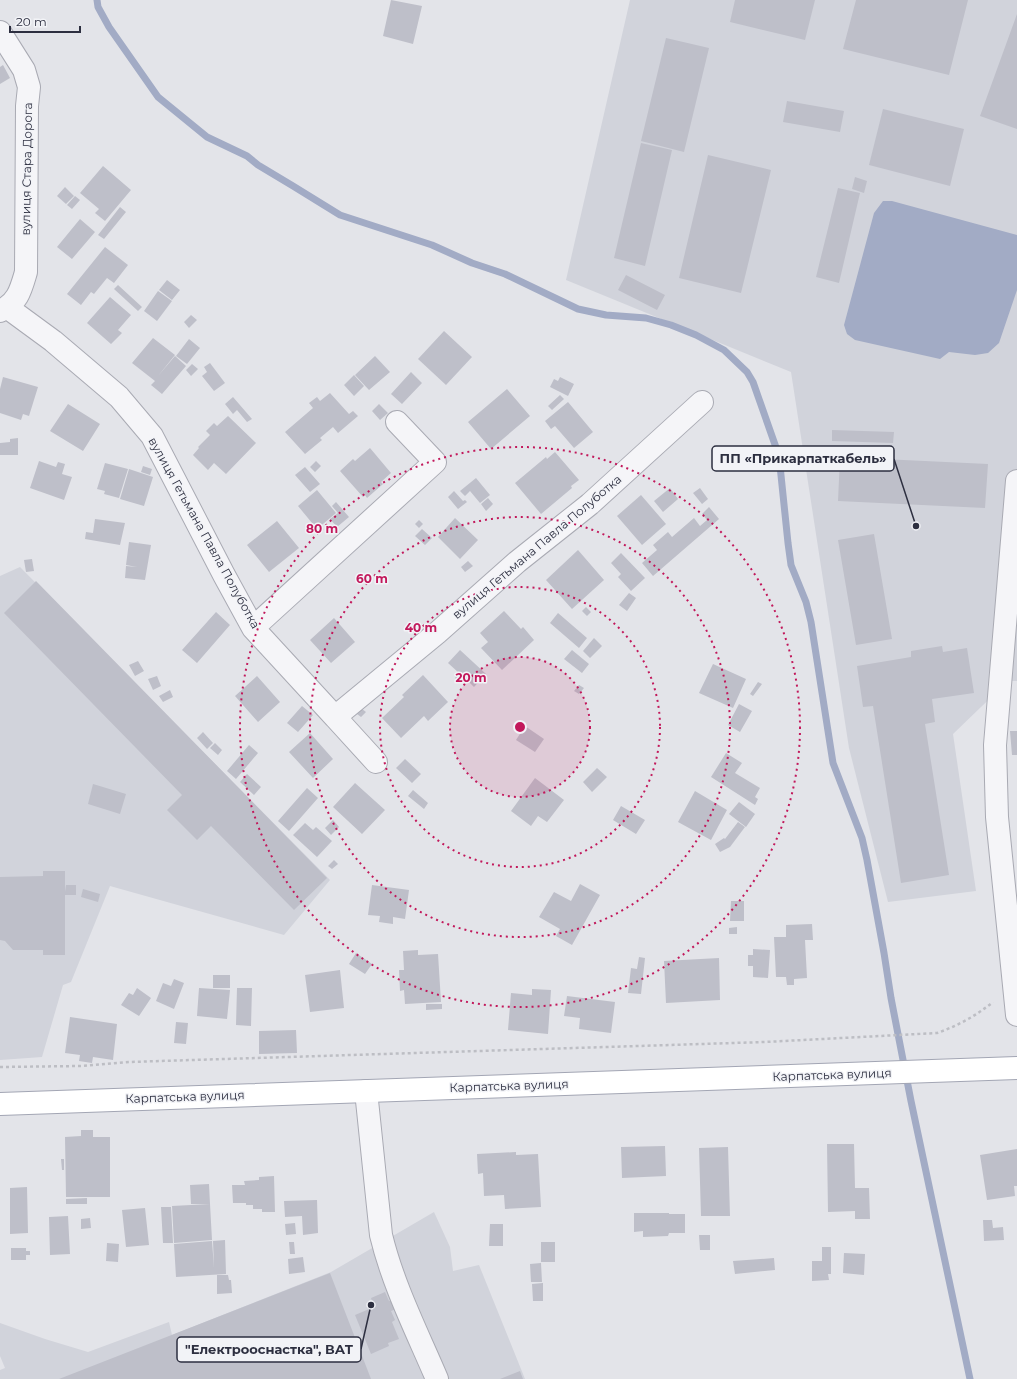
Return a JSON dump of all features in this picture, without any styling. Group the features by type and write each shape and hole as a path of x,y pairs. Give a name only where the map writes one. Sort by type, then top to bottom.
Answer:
{"main road":[{"name":"Карпатська вулиця","path":"0,1104 1017,1068"}],"street":[{"name":"вулиця Стара Дорога","path":"0,32 24,70 29,87 27,106 26,272 20,293 4,309"},
{"name":"вулиця Гетьмана Павла Полуботка","path":"4,309 53,341 119,397 152,436 224,575 254,628 334,717 437,633 517,562 590,504 702,402"},
{"path":"254,628 435,462 398,422"},
{"path":"1016,1007 997,816 995,745 1008,700 1017,481"},
{"path":"334,717 376,762"},
{"path":"366,1090 381,1235 393,1274 437,1379"}],"path":[{"path":"0,1067 80,1066 129,1062 765,1042 872,1037 936,1033 957,1026 995,1001 1016,1007"}],"shaded area":[{"path":"630,0 1017,0 1017,681 1008,681 953,734 976,891 888,902 849,748 791,372 566,280"},
{"path":"20,567 330,880 284,935 110,886 71,982 63,985 42,1057 0,1060 0,576"},
{"path":"434,1212 450,1247 453,1271 479,1265 525,1379 0,1379 0,1370 5,1368 0,1356 0,1323 88,1352 169,1322 172,1335 331,1272"}],"water":[{"path":"883,201 892,201 1017,235 1017,290 999,343 988,353 975,355 949,352 940,359 855,340 847,334 844,325 874,213"}],"building":[{"path":"391,0 422,6 413,44 383,36"},
{"path":"735,0 815,0 805,40 730,22"},
{"path":"856,0 968,0 949,75 843,49"},
{"path":"1017,14 1017,129 980,116"},
{"path":"666,38 709,48 684,152 641,141"},
{"path":"3,65 10,78 0,84 0,67"},
{"path":"787,101 844,111 840,132 783,122"},
{"path":"883,109 964,129 950,186 869,165"},
{"path":"641,143 672,150 645,266 614,258"},
{"path":"708,155 771,170 741,293 679,278"},
{"path":"103,166 131,190 105,221 95,213 99,209 80,193"},
{"path":"855,177 867,181 864,193 852,189"},
{"path":"65,187 74,196 66,204 57,196"},
{"path":"838,188 860,193 839,283 816,277"},
{"path":"75,196 80,200 72,209 67,205"},
{"path":"120,207 126,212 104,239 98,235"},
{"path":"80,219 95,232 72,259 57,247"},
{"path":"105,247 128,265 114,283 107,278 94,294 91,292 81,305 67,294"},
{"path":"626,275 665,295 657,310 618,290"},
{"path":"167,280 180,290 172,300 159,290"},
{"path":"118,285 142,307 138,311 114,289"},
{"path":"158,291 172,301 157,321 144,311"},
{"path":"110,297 131,315 118,330 122,333 111,344 87,323"},
{"path":"191,315 197,320 189,328 184,322"},
{"path":"444,331 472,357 446,385 418,359"},
{"path":"153,338 175,355 158,376 175,356 186,366 162,394 151,385 155,381 132,363"},
{"path":"189,339 200,348 187,364 176,356"},
{"path":"375,356 390,372 369,390 355,375"},
{"path":"210,363 225,383 214,391 202,376 207,372 204,367"},
{"path":"192,364 198,369 191,376 186,370"},
{"path":"411,372 422,383 402,404 391,394"},
{"path":"354,375 364,386 354,396 344,385"},
{"path":"3,377 38,387 29,416 23,414 21,420 0,413 0,389"},
{"path":"560,377 574,384 568,396 550,387 554,379 558,381"},
{"path":"507,389 530,416 491,449 468,422"},
{"path":"330,393 349,414 353,411 358,416 338,433 333,427 320,438 322,440 305,454 285,432 313,408 309,403 317,397 320,401"},
{"path":"560,395 564,399 552,410 548,406"},
{"path":"233,397 252,419 247,422 237,410 233,414 225,404"},
{"path":"568,402 593,432 574,448 555,426 551,429 545,421"},
{"path":"68,404 100,424 83,451 50,431"},
{"path":"379,404 388,413 380,420 372,411"},
{"path":"228,416 256,443 226,474 214,463 208,470 193,455 199,448 198,447 210,435 206,431 214,423 217,426"},
{"path":"832,430 894,432 893,443 832,441"},
{"path":"18,438 18,455 0,455 0,443 10,442 10,439"},
{"path":"370,448 391,473 381,482 383,484 367,498 365,495 363,497 340,471 353,459 355,461"},
{"path":"555,452 579,480 571,486 572,488 541,514 515,483 546,457 547,459"},
{"path":"840,457 988,464 985,508 838,501"},
{"path":"39,461 56,467 58,462 65,464 62,474 72,477 64,500 30,488"},
{"path":"316,461 321,466 315,472 310,467"},
{"path":"105,463 128,469 119,498 104,494 105,491 97,489"},
{"path":"143,466 152,469 150,475 141,472"},
{"path":"305,467 320,484 310,492 295,475"},
{"path":"129,469 153,477 144,506 120,499"},
{"path":"476,478 490,495 480,503 470,491 465,496 460,491"},
{"path":"670,488 678,499 663,512 654,501"},
{"path":"700,488 708,499 702,504 693,493"},
{"path":"317,490 336,513 317,529 298,506"},
{"path":"454,491 463,501 465,500 467,502 458,509 448,497"},
{"path":"641,495 666,524 642,545 617,516"},
{"path":"488,498 493,504 486,511 481,504"},
{"path":"336,502 349,517 337,527 330,519 338,513 332,506"},
{"path":"709,507 719,519 653,576 642,563 657,550 653,545 668,532 672,537 694,518 700,526 707,520 702,514"},
{"path":"455,518 478,540 460,559 438,537"},
{"path":"95,519 125,523 120,545 85,539 86,532 93,533"},
{"path":"419,520 423,524 419,528 415,524"},
{"path":"277,521 299,548 269,572 247,545"},
{"path":"422,529 432,538 425,545 415,536"},
{"path":"874,534 892,639 856,645 838,540"},
{"path":"129,542 151,545 145,580 125,578 126,566 137,567 126,565"},
{"path":"578,550 604,580 572,609 546,580"},
{"path":"621,553 645,578 631,591 618,577 621,574 611,563"},
{"path":"32,559 34,571 26,572 24,560"},
{"path":"468,561 473,566 465,572 461,567"},
{"path":"36,581 327,878 294,910 211,826 197,840 167,810 182,795 4,613"},
{"path":"629,593 636,598 627,611 619,605"},
{"path":"586,607 591,612 587,616 582,611"},
{"path":"504,611 521,629 523,627 534,640 502,670 481,648 488,642 480,633"},
{"path":"216,612 230,625 197,663 182,650"},
{"path":"558,613 587,638 579,648 550,623"},
{"path":"334,618 355,642 331,663 310,640"},
{"path":"594,638 602,646 590,658 583,651"},
{"path":"942,646 943,652 967,648 974,693 932,699 935,722 925,724 949,875 901,883 873,706 863,707 857,666 911,657 911,651"},
{"path":"460,650 486,674 474,687 465,678 460,683 455,678 459,673 448,663"},
{"path":"572,650 589,664 582,673 564,659"},
{"path":"138,661 144,671 135,676 129,665"},
{"path":"713,664 746,679 733,708 699,693"},
{"path":"423,675 448,702 428,721 424,716 401,738 382,718 404,697 402,695"},
{"path":"157,676 161,686 153,690 148,679"},
{"path":"257,676 280,702 258,722 235,696"},
{"path":"758,682 762,684 753,696 750,694"},
{"path":"579,685 584,688 579,694 574,691"},
{"path":"170,690 173,697 163,702 159,696"},
{"path":"739,704 752,711 740,732 728,725"},
{"path":"302,706 313,715 298,732 287,723"},
{"path":"362,709 366,712 361,717 357,714"},
{"path":"525,726 544,739 535,752 516,740"},
{"path":"1010,731 1017,731 1017,755 1012,755"},
{"path":"203,732 213,743 207,749 197,738"},
{"path":"310,733 333,759 313,778 289,752"},
{"path":"215,743 222,750 218,755 210,748"},
{"path":"249,745 258,753 236,779 227,771"},
{"path":"726,753 742,763 735,773 760,788 755,797 758,799 755,805 711,777"},
{"path":"405,759 421,774 412,783 396,768"},
{"path":"597,768 607,777 592,792 583,782"},
{"path":"247,774 261,787 254,795 240,782"},
{"path":"535,778 564,800 547,822 538,816 531,826 511,811"},
{"path":"355,783 385,810 362,834 333,807"},
{"path":"93,784 126,794 120,814 88,804"},
{"path":"307,788 318,798 289,831 278,821"},
{"path":"413,790 428,803 424,809 408,796"},
{"path":"695,791 727,810 711,840 678,822"},
{"path":"739,802 755,814 746,827 729,814"},
{"path":"621,806 645,820 636,834 613,820"},
{"path":"333,820 339,827 331,835 325,828"},
{"path":"738,822 745,827 730,847 720,852 715,844 724,838 725,839"},
{"path":"305,823 313,830 316,827 332,841 317,857 293,835"},
{"path":"334,860 338,864 332,869 328,866"},
{"path":"43,871 65,871 65,892 66,885 76,885 76,895 65,895 65,955 43,955 43,950 13,950 5,941 0,940 0,877 43,876"},
{"path":"580,884 600,895 572,945 556,936 560,929 539,917 554,892 571,901"},
{"path":"372,885 409,890 405,919 393,917 393,924 379,922 380,916 368,915"},
{"path":"83,889 100,894 98,902 81,897"},
{"path":"731,901 744,901 744,921 730,921"},
{"path":"812,924 813,940 805,940 807,978 794,979 794,985 787,985 786,977 776,977 774,937 786,937 786,925"},
{"path":"737,927 737,934 729,934 729,928"},
{"path":"753,949 770,950 768,978 753,977 753,966 748,966 748,955 753,955"},
{"path":"418,950 418,955 438,954 441,1002 405,1004 404,990 400,991 399,970 404,970 403,951"},
{"path":"356,953 372,964 365,974 349,964"},
{"path":"639,957 645,958 641,994 628,993 631,968 637,969"},
{"path":"719,958 720,1000 666,1003 664,961"},
{"path":"340,970 344,1008 310,1012 305,975"},
{"path":"213,975 230,975 230,988 213,988"},
{"path":"174,979 184,983 174,1009 156,1001 163,983 171,986"},
{"path":"137,988 151,998 139,1016 121,1005 129,993 133,995"},
{"path":"199,988 230,990 227,1019 197,1016"},
{"path":"237,988 252,988 251,1026 236,1025"},
{"path":"532,989 551,990 548,1034 508,1030 511,993 532,995"},
{"path":"567,996 615,1002 611,1033 579,1029 580,1018 564,1016"},
{"path":"426,1004 442,1004 442,1009 426,1010"},
{"path":"70,1017 117,1024 113,1060 93,1057 92,1063 79,1061 80,1055 65,1053"},
{"path":"176,1022 188,1023 186,1044 174,1043"},
{"path":"296,1030 297,1053 259,1054 259,1031"},
{"path":"81,1130 93,1130 93,1137 110,1137 110,1197 66,1197 65,1137 81,1136"},
{"path":"827,1144 854,1144 855,1188 869,1188 870,1219 855,1219 855,1211 828,1212"},
{"path":"665,1146 666,1176 622,1178 621,1147"},
{"path":"728,1147 730,1216 701,1216 699,1148"},
{"path":"1017,1149 1017,1186 1014,1186 1015,1196 987,1200 980,1155"},
{"path":"516,1152 516,1155 538,1154 541,1207 505,1209 504,1195 484,1196 483,1173 478,1174 477,1154"},
{"path":"61,1159 64,1159 64,1170 62,1170"},
{"path":"274,1176 275,1212 262,1212 262,1209 253,1209 253,1205 246,1205 246,1203 233,1203 232,1185 245,1185 244,1181 259,1180 259,1177"},
{"path":"209,1184 210,1204 191,1204 190,1185"},
{"path":"27,1187 28,1233 10,1234 10,1188"},
{"path":"87,1198 87,1204 66,1204 66,1199"},
{"path":"317,1200 318,1233 303,1235 302,1216 285,1217 284,1201"},
{"path":"210,1204 212,1240 174,1243 172,1206"},
{"path":"161,1207 171,1207 173,1243 163,1243"},
{"path":"145,1208 149,1245 126,1247 122,1210"},
{"path":"634,1213 685,1214 685,1233 669,1233 668,1236 643,1237 643,1231 634,1232"},
{"path":"68,1216 70,1254 50,1255 49,1217"},
{"path":"90,1218 91,1228 81,1229 81,1219"},
{"path":"983,1220 992,1220 993,1228 1003,1227 1004,1240 984,1241"},
{"path":"295,1223 296,1234 286,1235 285,1224"},
{"path":"490,1224 503,1224 503,1246 489,1246"},
{"path":"699,1235 710,1235 710,1250 700,1250"},
{"path":"225,1240 226,1274 176,1277 174,1244 212,1241 214,1268 213,1241"},
{"path":"289,1242 294,1242 295,1254 290,1254"},
{"path":"541,1242 555,1242 555,1262 541,1262"},
{"path":"107,1243 119,1244 118,1262 106,1261"},
{"path":"822,1247 831,1247 831,1274 828,1274 829,1280 812,1281 812,1261 822,1261"},
{"path":"11,1248 26,1248 26,1251 30,1251 30,1255 26,1255 26,1260 11,1260"},
{"path":"844,1253 865,1254 864,1275 843,1273"},
{"path":"303,1257 305,1272 289,1274 288,1259"},
{"path":"774,1258 775,1270 735,1274 733,1261"},
{"path":"541,1263 542,1282 531,1282 530,1264"},
{"path":"330,1273 371,1379 59,1379"},
{"path":"217,1275 228,1275 229,1280 231,1280 232,1293 217,1294"},
{"path":"543,1283 543,1301 533,1301 532,1284"},
{"path":"385,1292 389,1301 392,1300 396,1309 391,1311 395,1320 392,1322 399,1339 388,1343 389,1346 371,1354 355,1315 374,1307 371,1298"},
{"path":"520,1371 523,1379 500,1379"}],"waterway":[{"path":"97,0 98,7 109,27 158,97 207,137 247,156 258,165 340,215 432,245 472,263 505,274 578,309 606,315 646,318 671,325 696,335 724,350 747,372 753,382 779,456 791,565 806,602 811,622 833,763 862,838 867,860 911,1101 970,1379"}],"place":[{"name":"ПП «Прикарпаткабель»","path":"916,526"},
{"name":"\"Електрооснастка\", ВАТ","path":"371,1305"}]}
